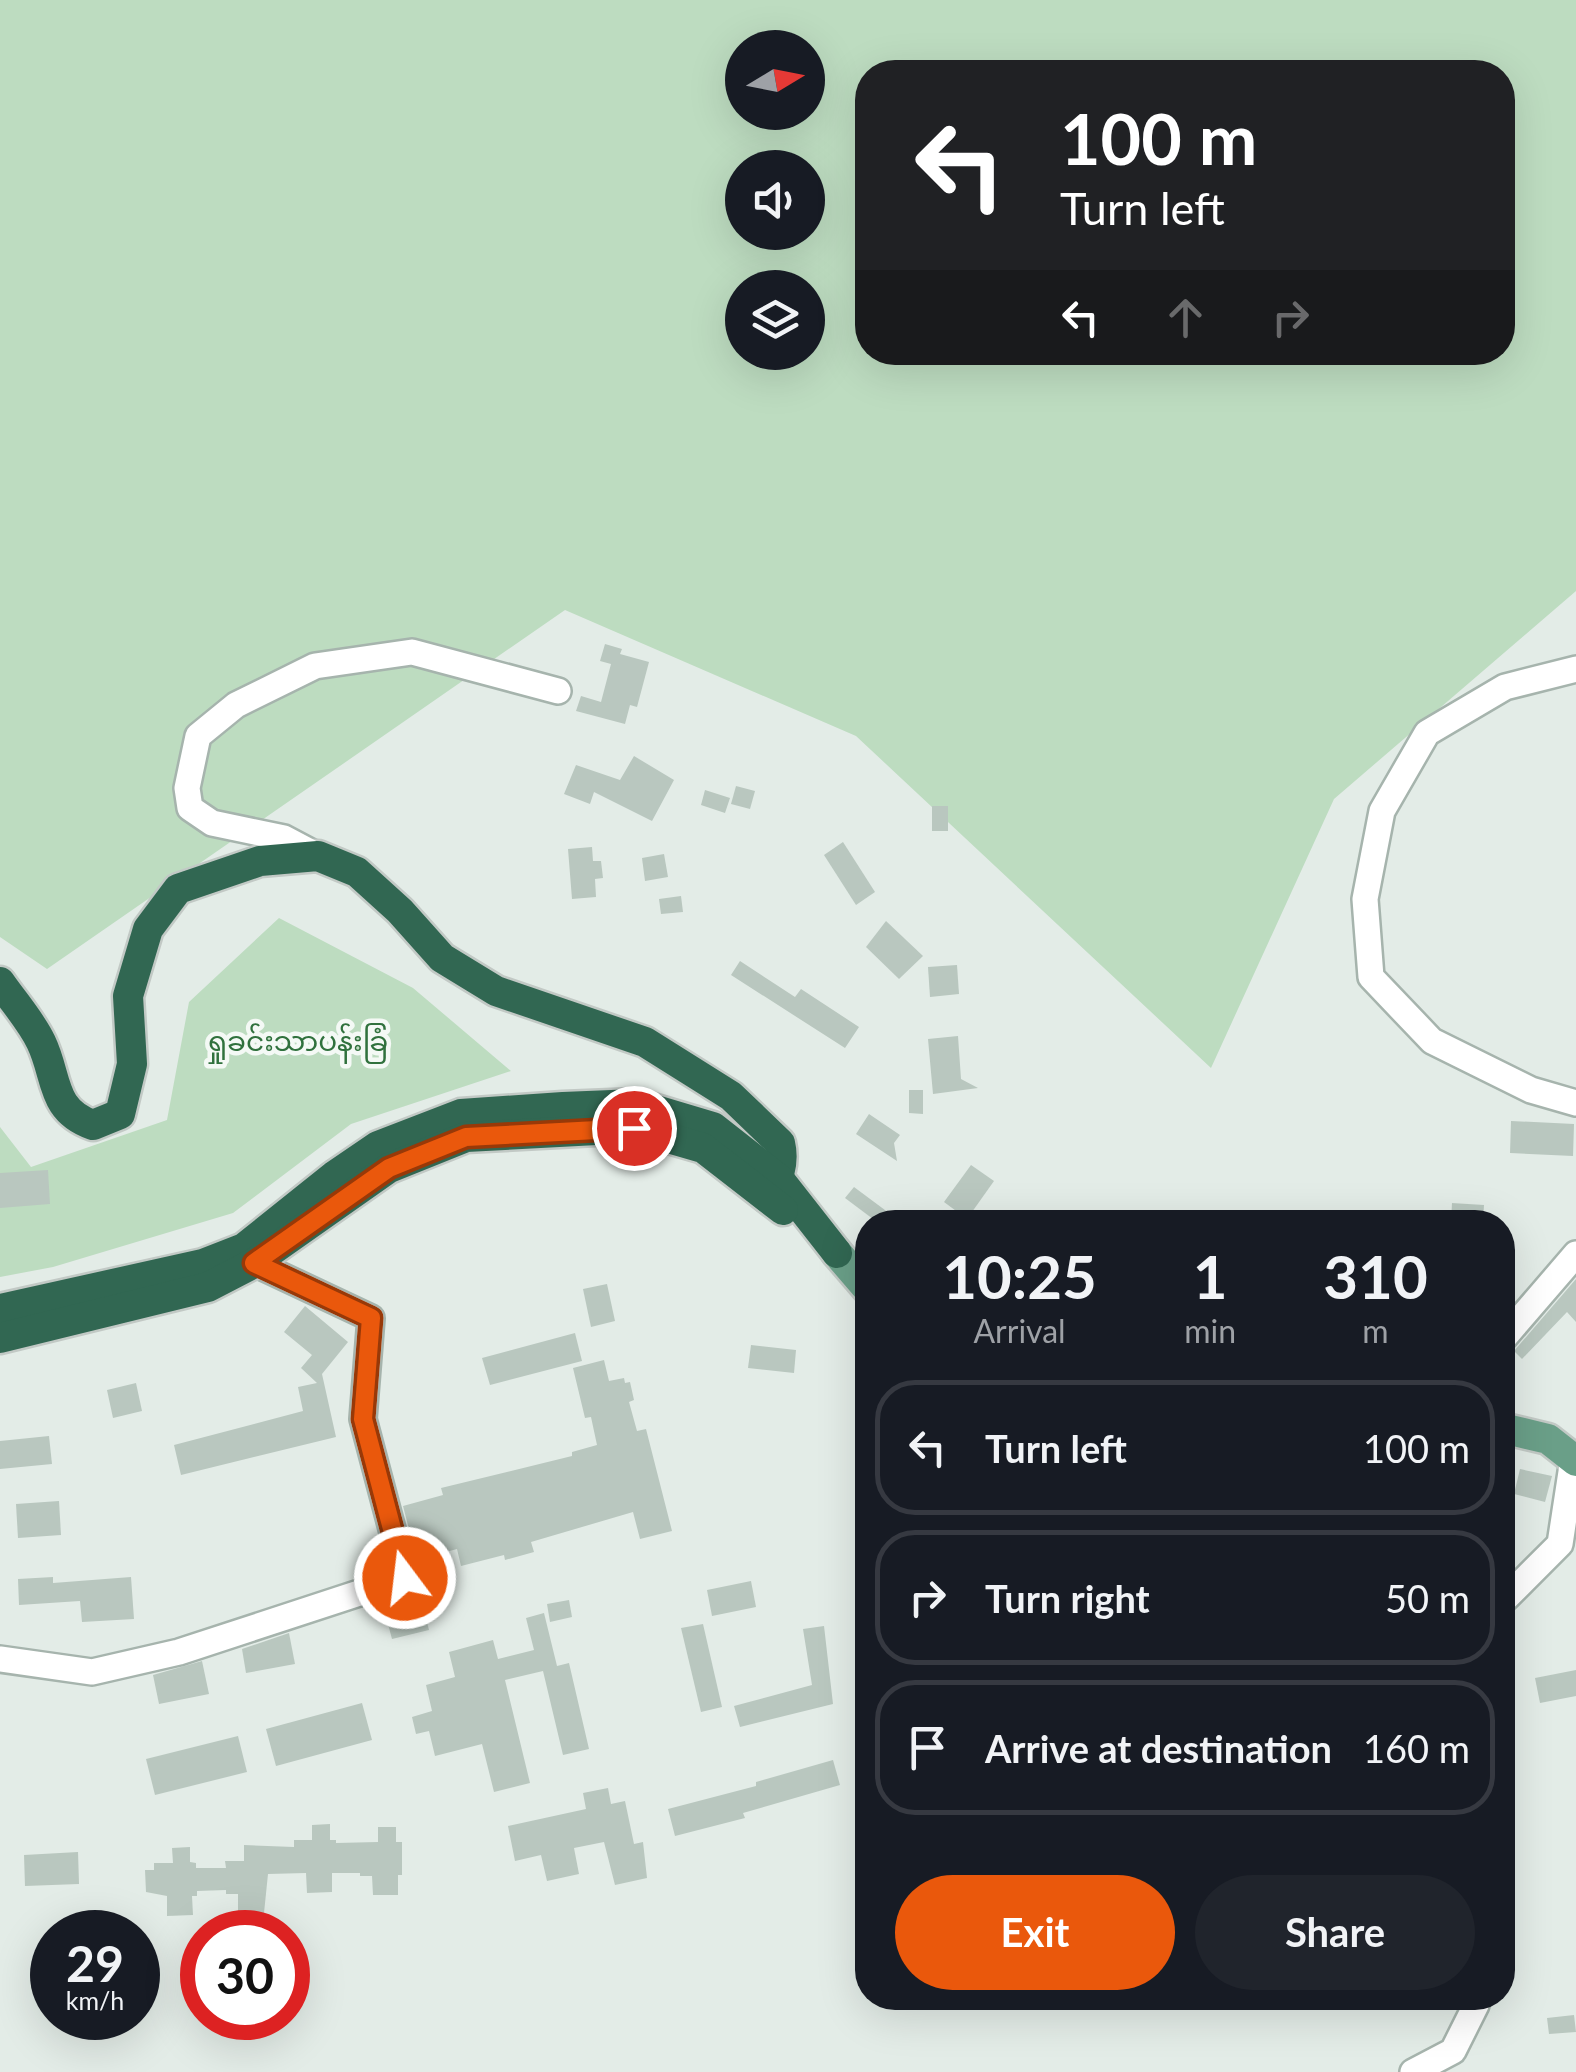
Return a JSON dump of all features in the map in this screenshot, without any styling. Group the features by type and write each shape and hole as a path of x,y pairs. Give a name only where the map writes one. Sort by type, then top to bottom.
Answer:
{"highway":[{"path":"0,982 41,1041 58,1096 73,1118 93,1125 120,1114 132,1064 128,996 148,929 178,889 260,861 318,856 357,872 400,911 442,958 496,991 644,1042 731,1096 780,1143 783,1153 774,1188"},
{"path":"0,1309 205,1275 378,1146 461,1114 636,1104 713,1127 836,1253"},
{"path":"0,1338 254,1263 389,1168 466,1137 634,1128 702,1148 774,1188"}],"main road":[{"path":"836,1253 855,1274"},
{"path":"1515,1431 1548,1439 1574,1460"}],"street":[{"path":"318,856 284,838 212,823 190,808 186,788 198,736 236,705 315,666 412,652 558,691"},
{"path":"1576,669 1505,687 1427,734 1382,811 1365,899 1371,977 1432,1041 1530,1090 1576,1103"},
{"path":"1515,1325 1576,1254"},
{"path":"0,1659 92,1672 179,1652 405,1578 363,1419 371,1318 254,1263"},
{"path":"1515,1589 1560,1544 1574,1460"},
{"path":"1413,2072 1453,2052 1474,2010"}],"green space":[{"path":"0,0 1576,0 1576,591 1334,799 1211,1068 856,736 565,610 47,969 0,937"},
{"name":"ရှုခင်းသာပန်းခြံ","path":"279,918 413,988 511,1071 351,1124 233,1213 53,1267 0,1277 0,1127 31,1167 167,1120 189,1002"}],"building":[{"path":"605,644 622,649 620,654 649,662 637,707 630,705 625,724 576,711 581,696 601,702 611,664 600,661"},
{"path":"634,756 674,780 652,821 594,792 590,804 564,794 576,765 620,780"},
{"path":"736,786 755,791 750,809 731,804"},
{"path":"705,790 730,798 725,813 701,805"},
{"path":"932,806 948,806 948,831 932,831"},
{"path":"843,842 875,892 856,905 824,855"},
{"path":"592,847 593,861 601,861 603,878 595,879 596,897 572,899 568,849"},
{"path":"664,854 668,877 645,881 642,858"},
{"path":"681,896 683,912 661,914 659,899"},
{"path":"886,921 923,956 899,979 866,947"},
{"path":"740,961 795,997 801,989 859,1027 845,1048 731,975"},
{"path":"957,965 959,994 930,997 928,967"},
{"path":"958,1036 961,1079 978,1088 933,1094 928,1039"},
{"path":"909,1090 923,1090 923,1114 909,1113"},
{"path":"869,1114 900,1135 894,1143 897,1161 856,1134"},
{"path":"1511,1121 1574,1124 1573,1156 1510,1153"},
{"path":"971,1165 994,1181 973,1210 955,1210 944,1202"},
{"path":"48,1170 50,1204 0,1208 0,1173"},
{"path":"854,1187 885,1210 861,1210 845,1198"},
{"path":"1452,1203 1484,1205 1484,1210 1452,1210"},
{"path":"1576,1279 1576,1322 1567,1312 1522,1359 1515,1350"},
{"path":"607,1284 615,1321 591,1327 583,1289"},
{"path":"305,1306 348,1342 322,1374 336,1437 181,1475 174,1445 303,1411 298,1387 317,1383 301,1368 312,1355 284,1332"},
{"path":"575,1333 582,1361 490,1385 482,1358"},
{"path":"751,1345 796,1350 794,1373 748,1368"},
{"path":"604,1360 609,1381 624,1378 625,1383 630,1382 634,1400 629,1402 637,1431 646,1429 672,1531 640,1539 633,1512 531,1542 534,1552 505,1560 504,1555 461,1566 457,1549 417,1560 403,1506 443,1495 441,1488 572,1456 572,1452 597,1445 591,1417 585,1418 573,1368"},
{"path":"136,1383 142,1411 113,1418 107,1390"},
{"path":"49,1436 52,1464 0,1469 0,1441"},
{"path":"1520,1469 1552,1476 1545,1502 1515,1494"},
{"path":"59,1501 61,1535 18,1538 16,1504"},
{"path":"53,1577 53,1583 131,1577 134,1619 82,1622 80,1601 19,1605 18,1579"},
{"path":"751,1581 756,1607 712,1616 707,1590"},
{"path":"421,1599 429,1630 392,1639 384,1609"},
{"path":"569,1600 572,1617 550,1622 547,1604"},
{"path":"544,1613 557,1666 569,1663 589,1749 563,1755 543,1671 505,1680 530,1783 494,1792 482,1744 435,1756 429,1731 416,1734 412,1717 432,1711 426,1685 455,1677 449,1652 493,1640 498,1659 534,1650 526,1618"},
{"path":"703,1624 722,1707 701,1712 681,1628"},
{"path":"824,1626 833,1704 740,1727 734,1706 812,1685 803,1629"},
{"path":"289,1633 295,1664 246,1673 242,1649"},
{"path":"202,1661 209,1694 159,1704 153,1675"},
{"path":"1576,1670 1576,1696 1540,1703 1535,1678"},
{"path":"362,1703 372,1740 276,1766 266,1729"},
{"path":"238,1736 247,1772 155,1795 146,1759"},
{"path":"833,1760 840,1785 743,1813 745,1818 675,1836 668,1809 756,1786 756,1782"},
{"path":"608,1788 611,1804 625,1801 634,1844 643,1842 647,1878 615,1885 604,1842 574,1848 579,1874 547,1881 541,1855 515,1861 508,1826 586,1809 583,1793"},
{"path":"330,1824 330,1840 336,1843 378,1842 378,1827 396,1827 396,1842 402,1842 398,1895 373,1895 372,1876 360,1873 332,1873 332,1892 307,1893 306,1873 268,1874 264,1910 238,1910 238,1894 226,1894 226,1890 197,1891 197,1896 192,1896 193,1910 167,1916 167,1896 146,1892 145,1870 154,1870 154,1863 173,1863 172,1848 190,1847 190,1862 196,1863 196,1868 226,1868 225,1861 244,1861 244,1845 294,1847 294,1840 312,1840 312,1825"},
{"path":"78,1852 79,1884 25,1886 24,1855"},
{"path":"1574,2015 1576,2032 1549,2034 1547,2018"}],"route":[{"path":"405,1578 363,1419 371,1318 254,1263 389,1168 466,1137 634,1128"}]}
